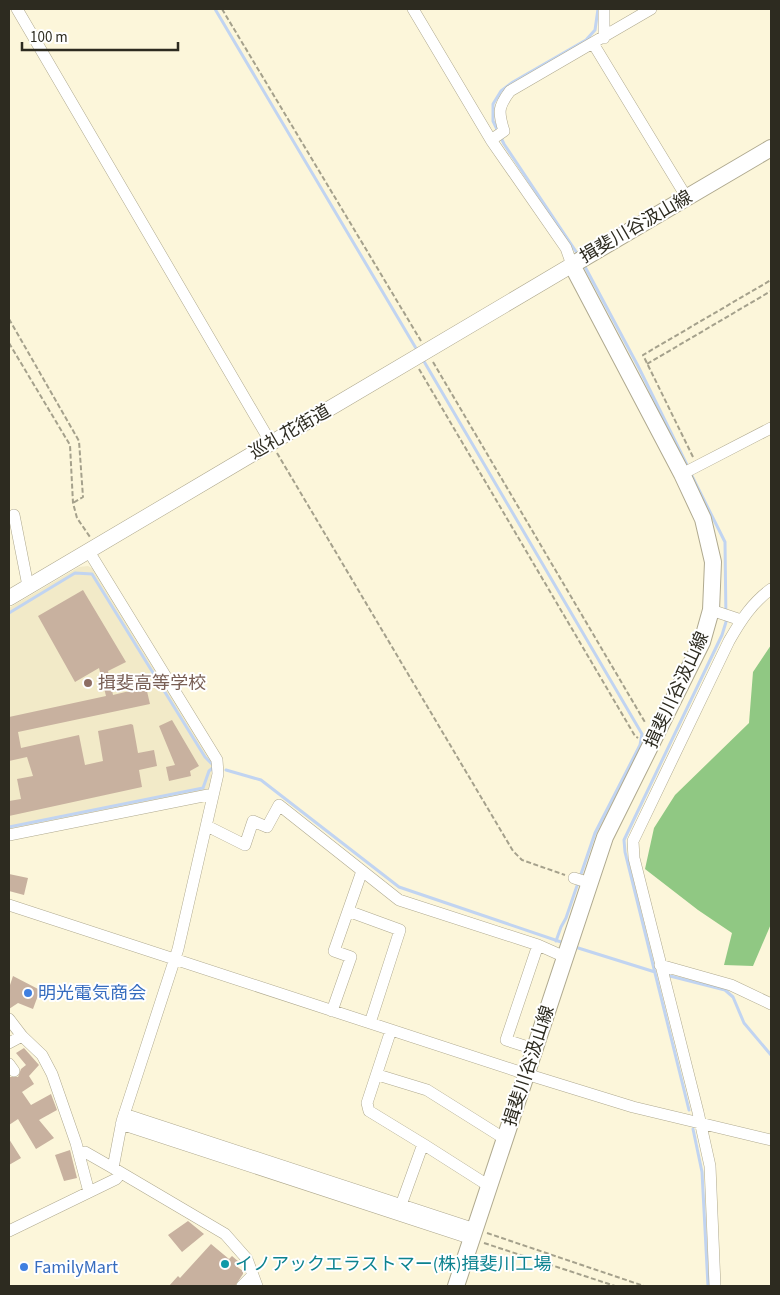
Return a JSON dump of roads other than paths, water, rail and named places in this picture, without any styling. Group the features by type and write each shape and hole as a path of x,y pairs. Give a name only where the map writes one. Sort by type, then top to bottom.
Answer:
{"main road":[{"name":"揖斐川谷汲山線","path":"456,1286 565,957 582,880 605,838 702,642 711,610 714,562 703,519 682,474 572,265 771,148"}],"street":[{"path":"17,9 271,443"},
{"path":"413,9 491,140 566,248 572,265"},
{"path":"604,9 604,38"},
{"path":"491,140 504,131 500,119 500,104 510,91 652,9"},
{"path":"594,44 687,198"},
{"name":"巡礼花街道","path":"9,598 572,265"},
{"path":"682,474 753,439 771,428"},
{"path":"14,515 28,586"},
{"path":"9,1231 116,1179 122,1119 175,959 218,774 217,760 92,548"},
{"path":"716,1286 712,1194 701,1121 634,858 633,841 741,620 757,599 771,589"},
{"path":"711,610 741,620"},
{"path":"9,835 213,794"},
{"path":"207,826 245,845 253,821 267,827 279,805 399,900 538,945 565,957"},
{"path":"332,1011 350,957 334,951 362,871"},
{"path":"9,905 526,1074 633,1107 701,1121 771,1140"},
{"path":"348,910 400,930 370,1023"},
{"path":"534,1050 506,1040 538,945"},
{"path":"660,965 731,985 771,1004"},
{"path":"9,1019 22,1036 42,1056 52,1074 76,1143 89,1192"},
{"path":"391,1030 379,1064 378,1075 367,1103 369,1111 489,1186"},
{"path":"9,1043 22,1036"},
{"path":"378,1075 427,1090 504,1139"},
{"path":"122,1119 401,1205 474,1234"},
{"path":"122,1119 474,1234"},
{"path":"401,1205 423,1144"},
{"path":"85,1152 225,1234 247,1260 255,1281 242,1286"}],"waterway":[{"path":"215,9 417,350"},
{"path":"579,256 504,144 493,121 493,104 501,91 513,82 586,40 595,30 598,9"},
{"path":"583,263 638,366 688,467"},
{"path":"422,358 642,734 640,745 595,833 566,918 556,941"},
{"path":"689,1110 625,852 624,840 722,635 726,622 725,542 690,472"},
{"path":"9,613 75,573 92,574 205,757 213,765"},
{"path":"9,827 203,788 209,771 215,766"},
{"path":"226,770 261,780 399,887 564,943"},
{"path":"575,947 655,972"},
{"path":"666,975 725,990 733,997 744,1023 771,1055"},
{"path":"693,1129 702,1172 708,1286"}],"place":[{"name":"揖斐高等学校","path":"88,683"},
{"name":"明光電気商会","path":"28,993"},
{"name":"イノアックエラストマー(株)揖斐川工場","path":"225,1264"},
{"name":"FamilyMart","path":"24,1267"}]}
